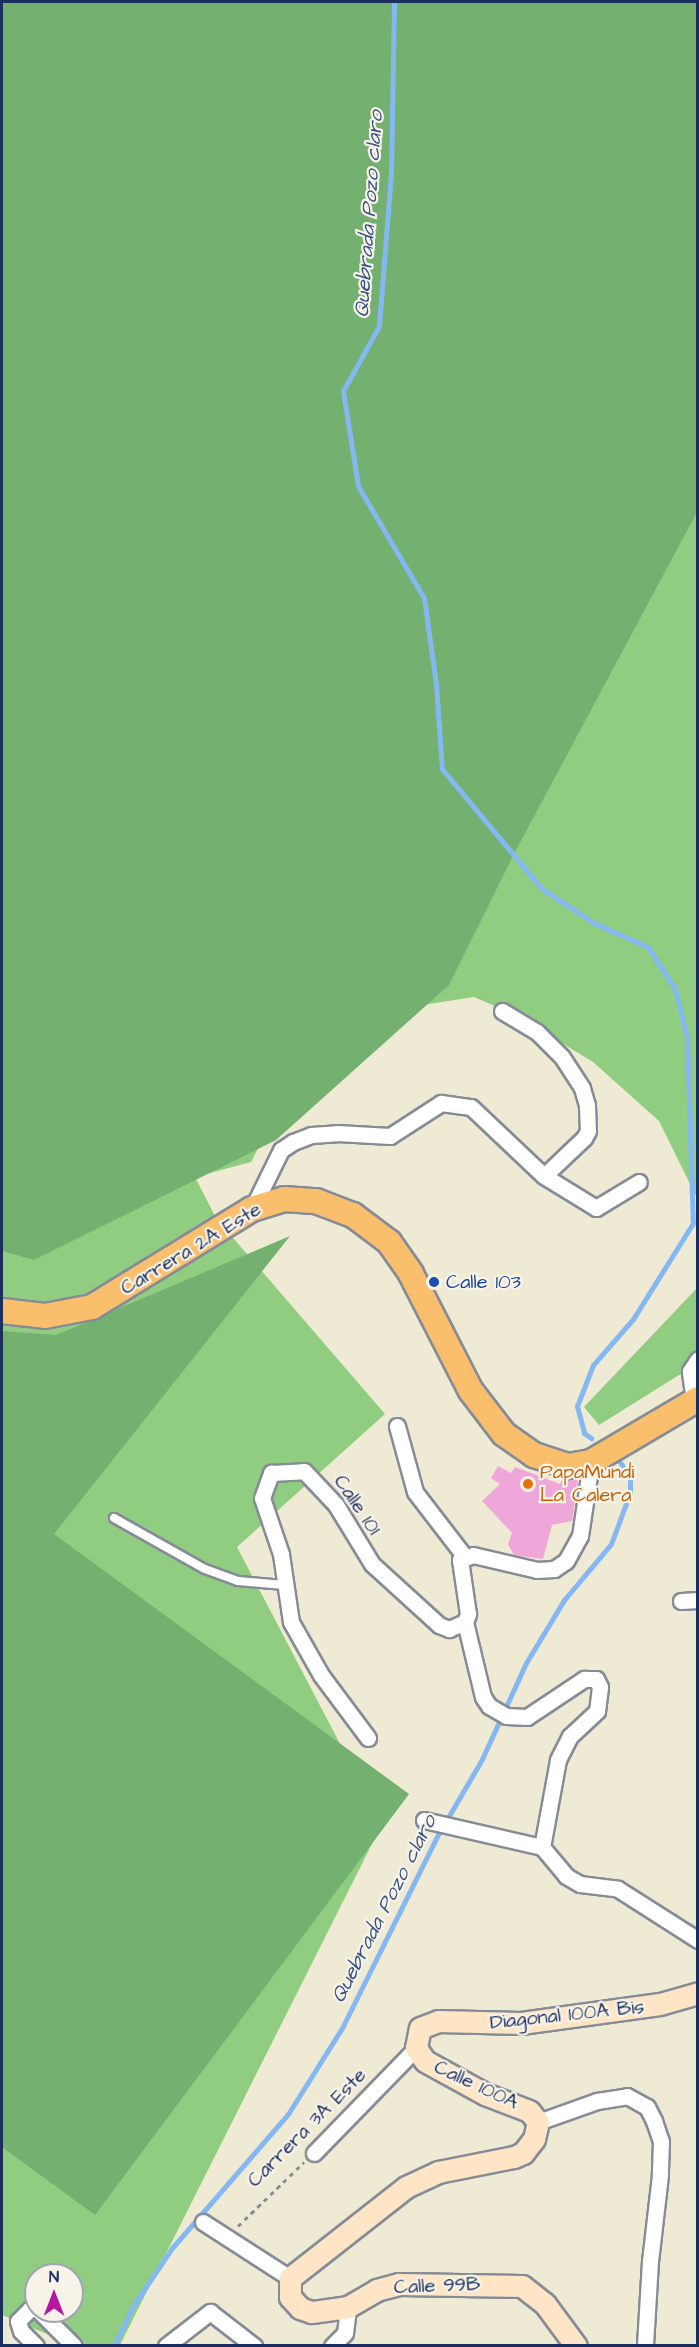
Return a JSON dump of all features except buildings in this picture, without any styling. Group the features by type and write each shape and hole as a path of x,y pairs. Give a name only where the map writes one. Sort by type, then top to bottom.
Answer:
{"main road":[{"name":"Carrera 2A Este","path":"2,1311 63,1315 104,1301 252,1209 284,1199 316,1201 353,1215 374,1228 401,1257 471,1391 504,1434 548,1462 568,1466 591,1462"},
{"path":"591,1462 696,1400"}],"street":[{"path":"502,1011 537,1032 562,1057 582,1088 587,1106 588,1131 584,1138 544,1176"},
{"path":"252,1209 281,1150 293,1142 311,1135 337,1133 390,1136 426,1109 441,1103 471,1107 544,1176 596,1208 639,1182"},
{"path":"696,1400 690,1371 698,1359"},
{"path":"397,1426 415,1492 465,1557"},
{"path":"543,1846 558,1760 570,1736 597,1711 600,1687 596,1679 578,1681 527,1717 500,1712 483,1697 465,1622 468,1606 460,1566 465,1557 473,1555 537,1570 554,1569 566,1561 580,1536 591,1462"},
{"name":"Calle 101","path":"368,1738 321,1675 291,1622 281,1554 264,1509 262,1490 270,1473 287,1469 303,1471 322,1486 372,1564 431,1618 448,1629 465,1622"},
{"path":"681,1601 698,1600"},
{"path":"428,1821 543,1846 566,1876 580,1884 618,1889 698,1940"},
{"name":"Diagonal 100A Bis","path":"416,2048 420,2028 438,2021 521,2023 660,2004 698,1993"},
{"name":"Calle 100A","path":"416,2048 425,2061 439,2070 485,2094 529,2111 538,2122"},
{"name":"Carrera 3A Este","path":"314,2153 416,2048"},
{"path":"203,2222 290,2278 382,2203 423,2178 523,2153 534,2139 538,2122 615,2096 636,2098 647,2107 661,2140 645,2346"},
{"name":"Calle 99B","path":"290,2278 290,2297 300,2308 311,2312 348,2307 377,2290 408,2283 514,2284 536,2294 576,2346"},
{"path":"332,2346 345,2333 348,2307"},
{"path":"166,2346 210,2312 254,2346"},
{"path":"24,2317 18,2321 21,2331 36,2346"},
{"path":"46,2323 74,2346"}],"lane":[{"path":"114,1518 205,1569 237,1581 284,1585"}],"path":[{"name":"Carrera 3A Este","path":"228,2236 314,2153"}],"green space":[{"path":"2,2 697,2 697,1198 659,1121 593,1062 516,1015 474,997 397,1009 272,1121 251,1162 195,1177 216,1218 385,1414 237,1547 382,1824 120,2345 73,2345 2,2315"},
{"path":"2,2 698,2 697,512 515,852 449,985 276,1140 34,1260 2,1251"},
{"path":"290,1236 54,1534 409,1794 95,2215 2,2147 2,1331 56,1335"},
{"path":"697,1288 697,1371 679,1375 599,1425 584,1407"}],"waterway":[{"name":"Quebrada Pozo claro","path":"394,2 391,173 379,326 343,391 358,486 424,598 436,684 442,769 541,888 594,923 648,947 675,989 687,1037 693,1223 633,1319 593,1365 577,1406 584,1433 591,1438"},
{"name":"Quebrada Pozo claro","path":"114,2346 133,2306 172,2248 288,2114 342,2028 439,1833 482,1759 526,1663 564,1600 611,1544 630,1493 630,1477 620,1462"}],"place":[{"name":"Calle 103","path":"434,1282"},
{"name":"PapaMundi La Calera","path":"528,1484"}]}
